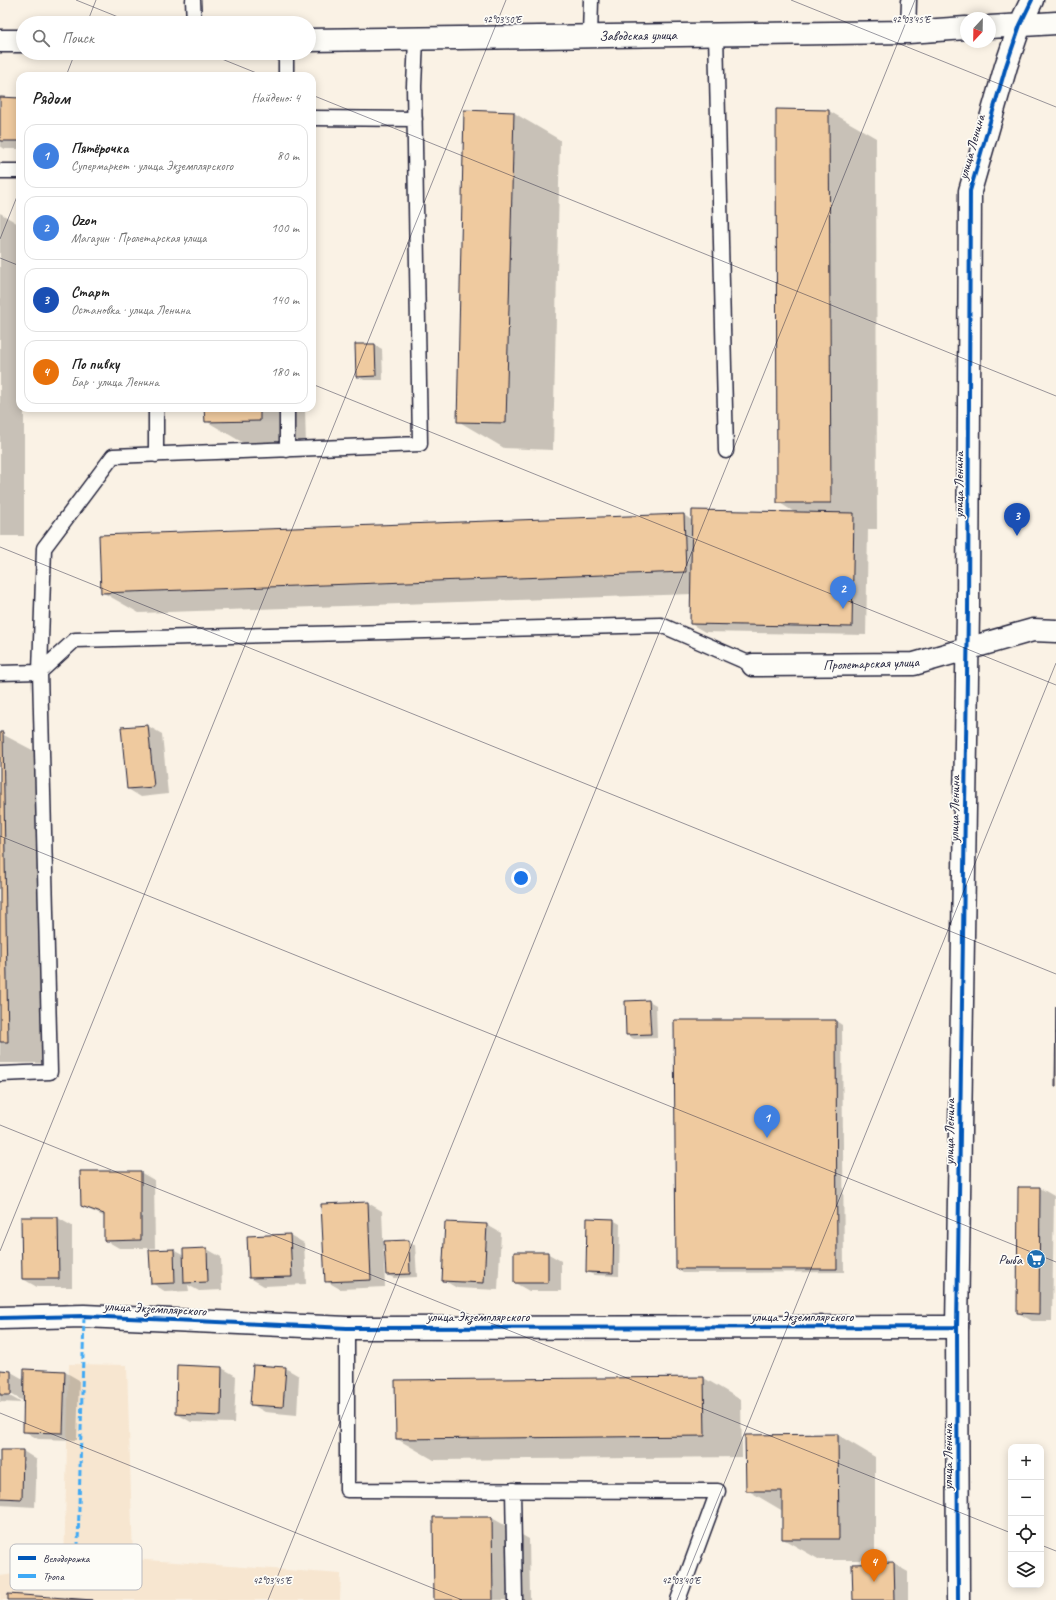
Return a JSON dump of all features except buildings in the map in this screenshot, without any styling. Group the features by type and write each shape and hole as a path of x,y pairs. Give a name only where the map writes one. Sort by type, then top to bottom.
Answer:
{"street":[{"name":"улица Ленина","path":"958,1600 957,1327 967,650 970,191 1006,66 1020,25 1032,0"},
{"path":"996,27 1056,23"},
{"name":"Заводская улица","path":"316,40 908,32 960,28"},
{"path":"0,41 16,41"},
{"name":"Пролетарская улица","path":"752,665 914,664 1033,630 1056,632"},
{"name":"улица Экземплярского","path":"0,1318 84,1316 347,1328 957,1327"}],"lane":[{"path":"193,0 194,16"},
{"path":"590,36 591,0"},
{"path":"908,32 909,0"},
{"path":"716,34 726,451"},
{"path":"0,1074 50,1072 40,672 44,548 113,456 420,444 415,119 416,39"},
{"path":"286,60 286,72"},
{"path":"316,118 415,119"},
{"path":"0,171 16,171"},
{"path":"156,412 156,455"},
{"path":"287,412 287,450"},
{"path":"0,673 40,672 75,640 661,625 752,665"},
{"path":"347,1328 347,1490 718,1491 678,1600"},
{"path":"514,1490 515,1600"}],"shaded area":[{"path":"69,1364 127,1365 133,1544 65,1544"},
{"path":"142,1560 341,1574 340,1600 0,1600 0,1576 10,1575 10,1590 142,1590"}],"marked path":[{"path":"78,1544 84,1316"}],"cycle path":[{"path":"958,1600 957,1327 968,611 970,191 1006,66 1020,25 1032,0"},
{"path":"0,1318 84,1316 347,1328 957,1327"}],"place":[{"name":"Старт","path":"1017,536"},
{"name":"Ozon","path":"843,609"},
{"name":"Пятёрочка","path":"767,1138"},
{"name":"Рыба","path":"1036,1259"},
{"name":"По пивку","path":"874,1582"}]}
